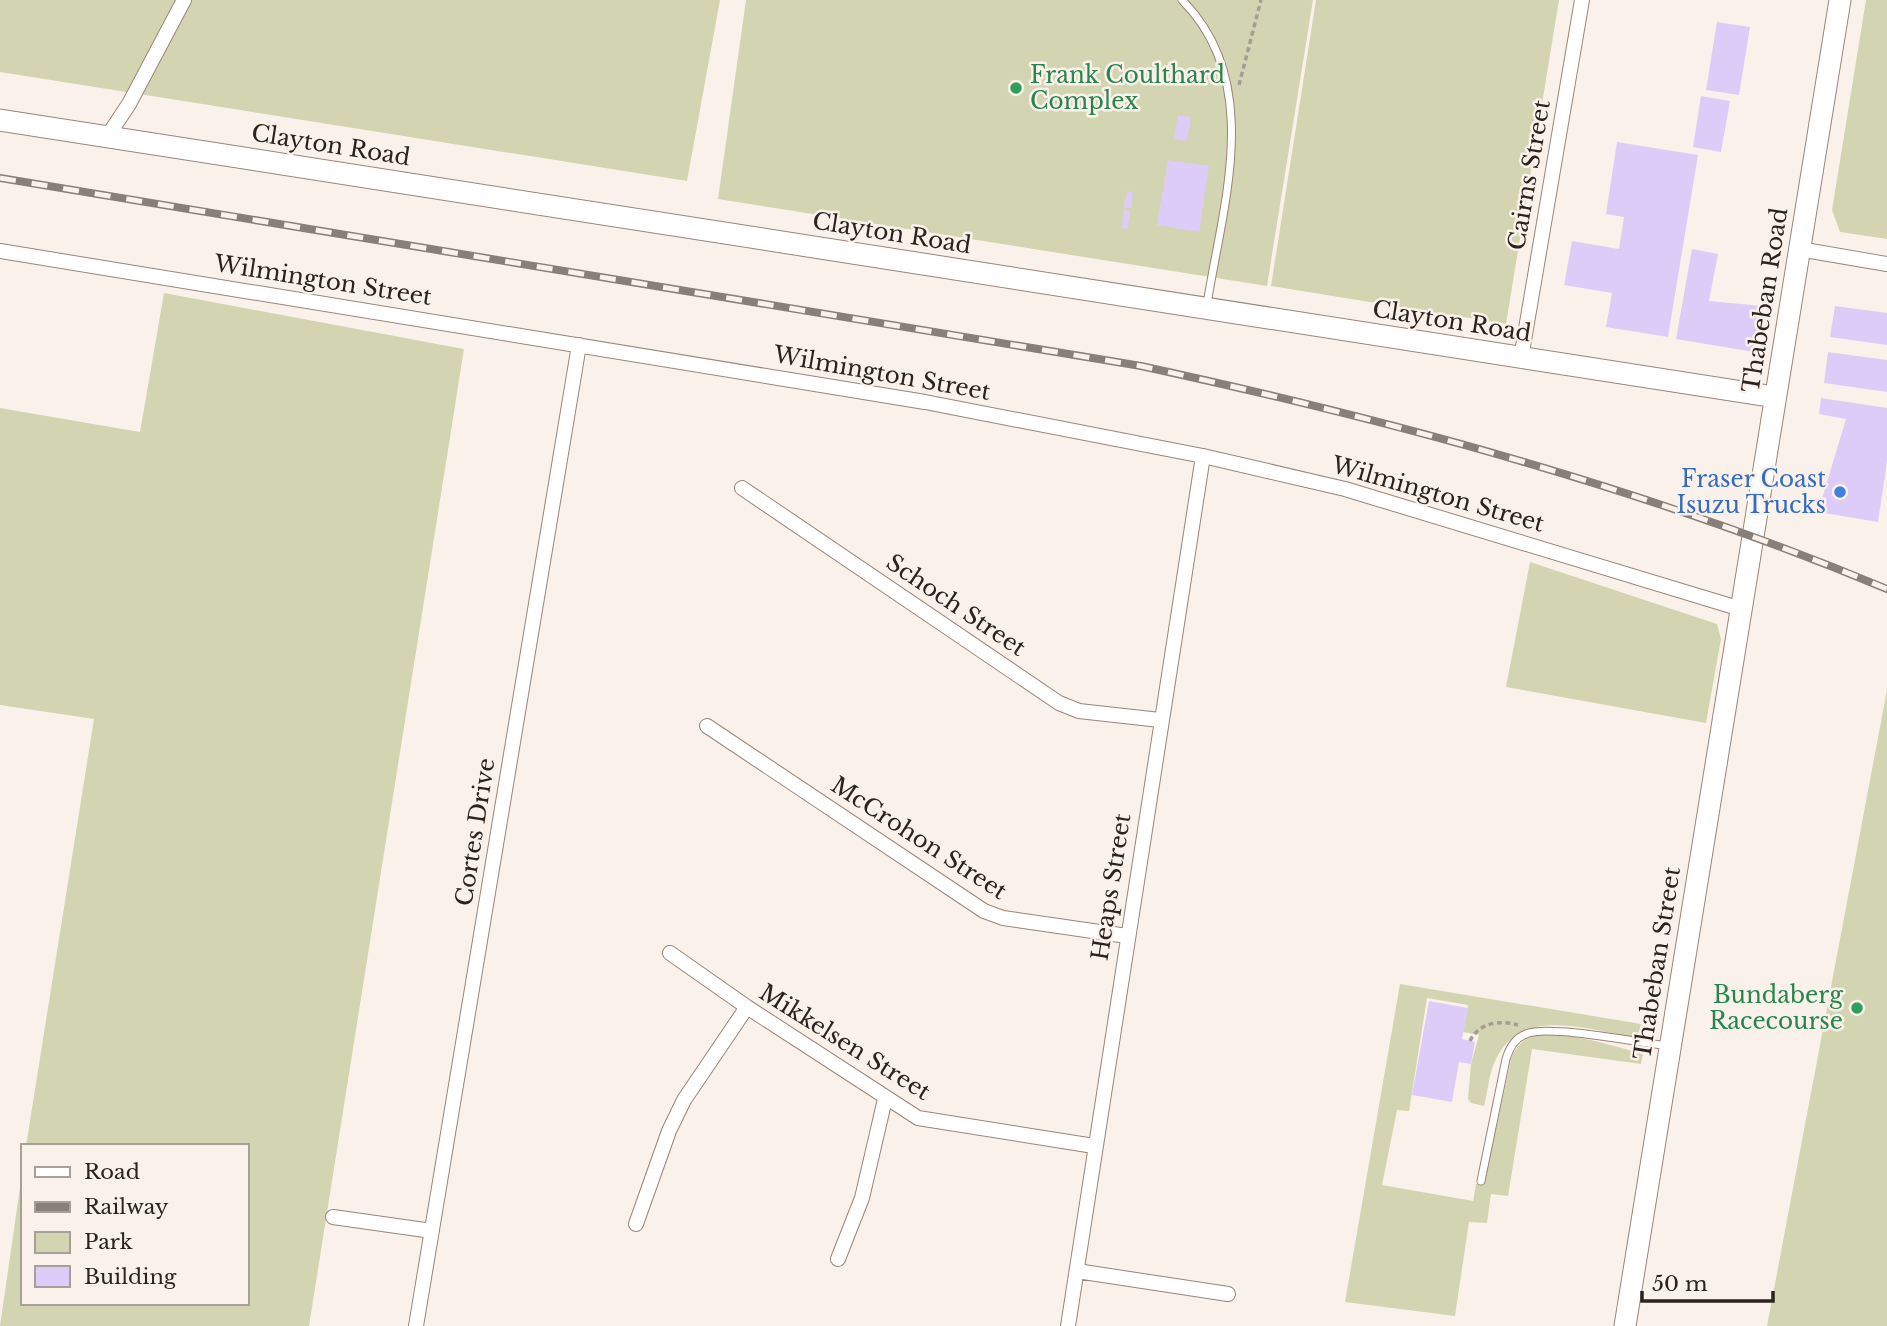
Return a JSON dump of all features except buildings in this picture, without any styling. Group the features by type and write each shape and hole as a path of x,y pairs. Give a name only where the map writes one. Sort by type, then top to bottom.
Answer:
{"street":[{"path":"107,137 130,104 184,0"},
{"name":"Cairns Street","path":"1521,358 1582,0"},
{"name":"Thabeban Road","path":"1741,609 1840,0"},
{"name":"Clayton Road","path":"0,120 1775,397"},
{"path":"1800,249 1887,264"},
{"name":"Wilmington Street","path":"0,251 925,402 1203,456 1345,489 1741,609"},
{"name":"Cortes Drive","path":"416,1326 579,345"},
{"name":"Heaps Street","path":"1068,1326 1203,456"},
{"name":"Schoch Street","path":"742,488 1059,703 1079,711 1160,720"},
{"name":"Thabeban Street","path":"1625,1326 1741,609"},
{"name":"McCrohon Street","path":"707,726 984,911 1003,918 1127,936"},
{"name":"Mikkelsen Street","path":"670,953 885,1099 918,1118 1094,1146"},
{"path":"636,1224 657,1162 684,1100 747,1007"},
{"path":"838,1259 862,1198 885,1099"},
{"path":"333,1217 432,1231"},
{"path":"1077,1270 1228,1294"}],"lane":[{"path":"1182,0 1208,31 1220,59 1233,107 1231,159 1207,309"},
{"path":"1481,1181 1509,1049 1525,1034 1547,1030 1670,1046"}],"path":[{"path":"1233,107 1261,0"},
{"path":"1470,1041 1478,1031 1492,1023 1508,1022 1527,1027 1532,1032"}],"green space":[{"path":"0,0 720,0 687,181 0,72"},
{"name":"Frank Coulthard Complex","path":"746,0 1313,0 1267,286 718,199"},
{"path":"1316,0 1559,0 1506,324 1271,286"},
{"path":"1866,0 1887,0 1887,239 1840,232 1832,210"},
{"path":"164,293 464,349 309,1326 0,1326 21,1181 21,1305 248,1305 248,1144 26,1144 94,719 0,705 0,408 140,432"},
{"path":"1530,562 1717,624 1721,639 1706,723 1506,687"},
{"name":"Bundaberg Racecourse","path":"1887,690 1887,1326 1767,1326"},
{"path":"1400,984 1641,1024 1638,1038 1560,1025 1540,1026 1523,1032 1508,1042 1496,1059 1484,1106 1471,1103 1468,1099 1471,1064 1479,1035 1463,1032 1468,1005 1427,998 1409,1111 1397,1110 1382,1185 1473,1201 1476,1184 1484,1184 1512,1055 1529,1037 1543,1034 1572,1036 1643,1054 1641,1064 1532,1049 1508,1196 1491,1194 1487,1223 1469,1222 1455,1316 1345,1302"}],"railway":[{"path":"0,178 1141,366 1331,410 1519,461 1705,520 1887,589"}],"place":[{"name":"Frank Coulthard Complex","path":"1016,88"},
{"name":"Fraser Coast Isuzu Trucks","path":"1840,492"},
{"name":"Bundaberg Racecourse","path":"1857,1008"}]}
